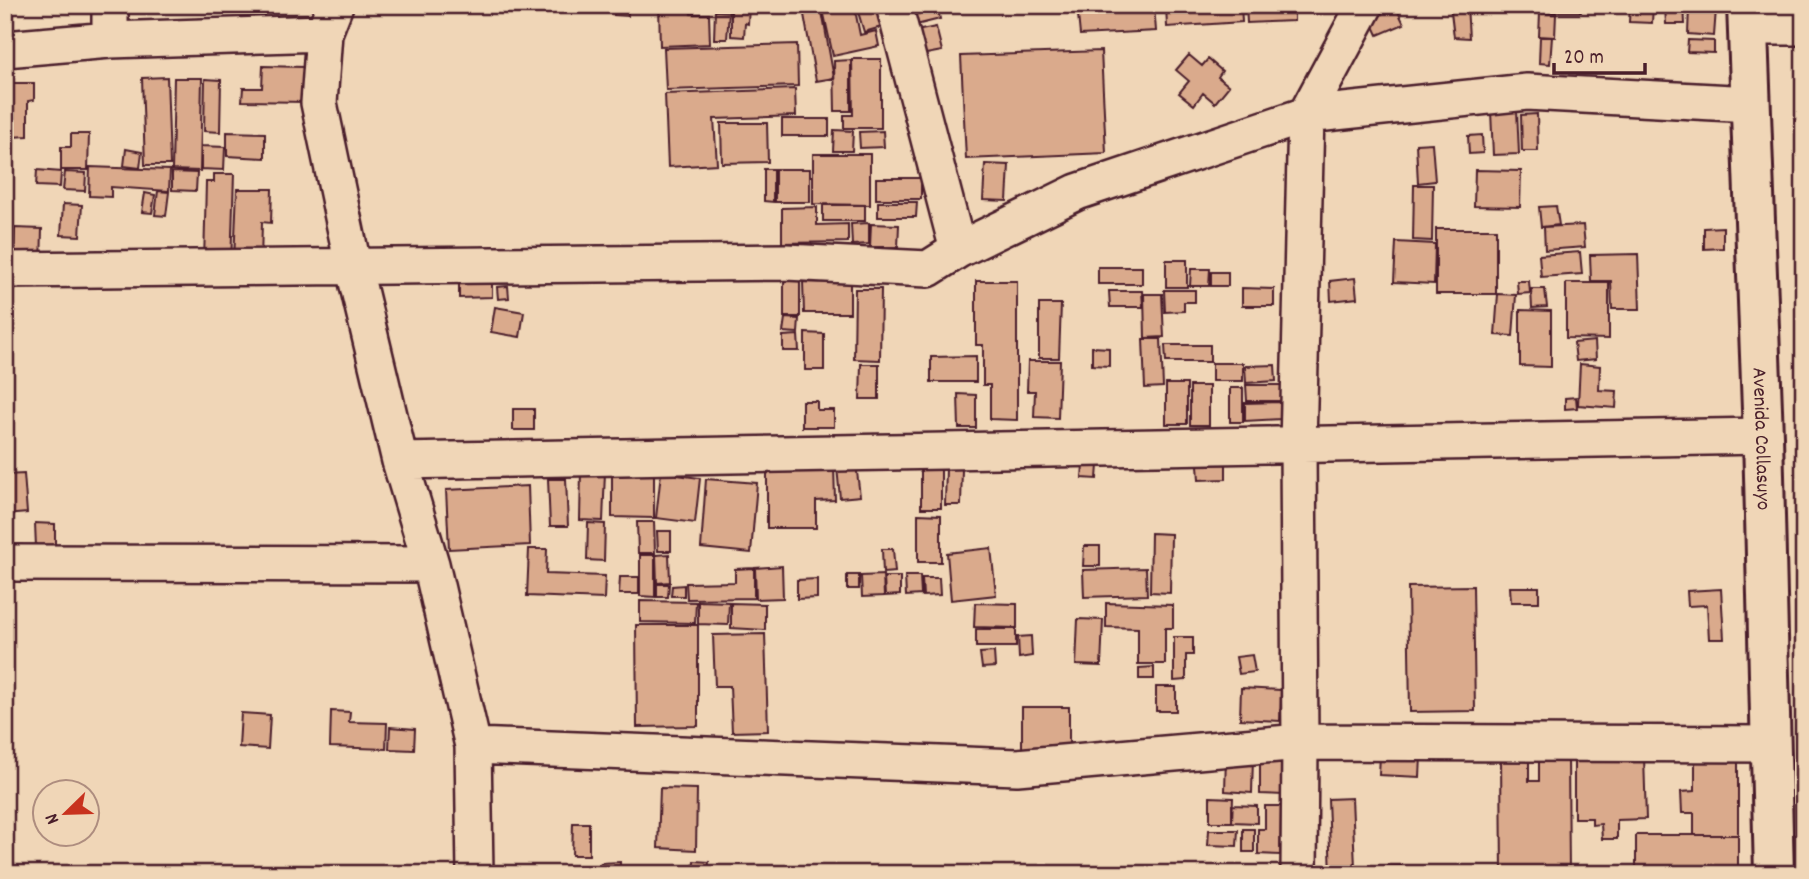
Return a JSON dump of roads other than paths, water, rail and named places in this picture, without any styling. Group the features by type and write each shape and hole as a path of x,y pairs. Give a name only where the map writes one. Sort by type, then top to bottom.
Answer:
{"street":[{"path":"110,5 110,40"},
{"path":"894,5 958,250"},
{"path":"1299,874 1298,445 1306,115 1365,5"},
{"path":"1748,16 1804,27"},
{"name":"Avenida Collasuyo","path":"1748,16 1763,436 1774,874"},
{"path":"5,49 329,19 319,103 353,265 400,461 430,564 473,746 475,874"},
{"path":"5,270 786,262 928,269 958,250 1077,192 1306,115 1527,92 1751,104"},
{"path":"400,461 1763,436"},
{"path":"5,563 430,564"},
{"path":"473,746 1017,767 1300,742 1770,744"}]}
